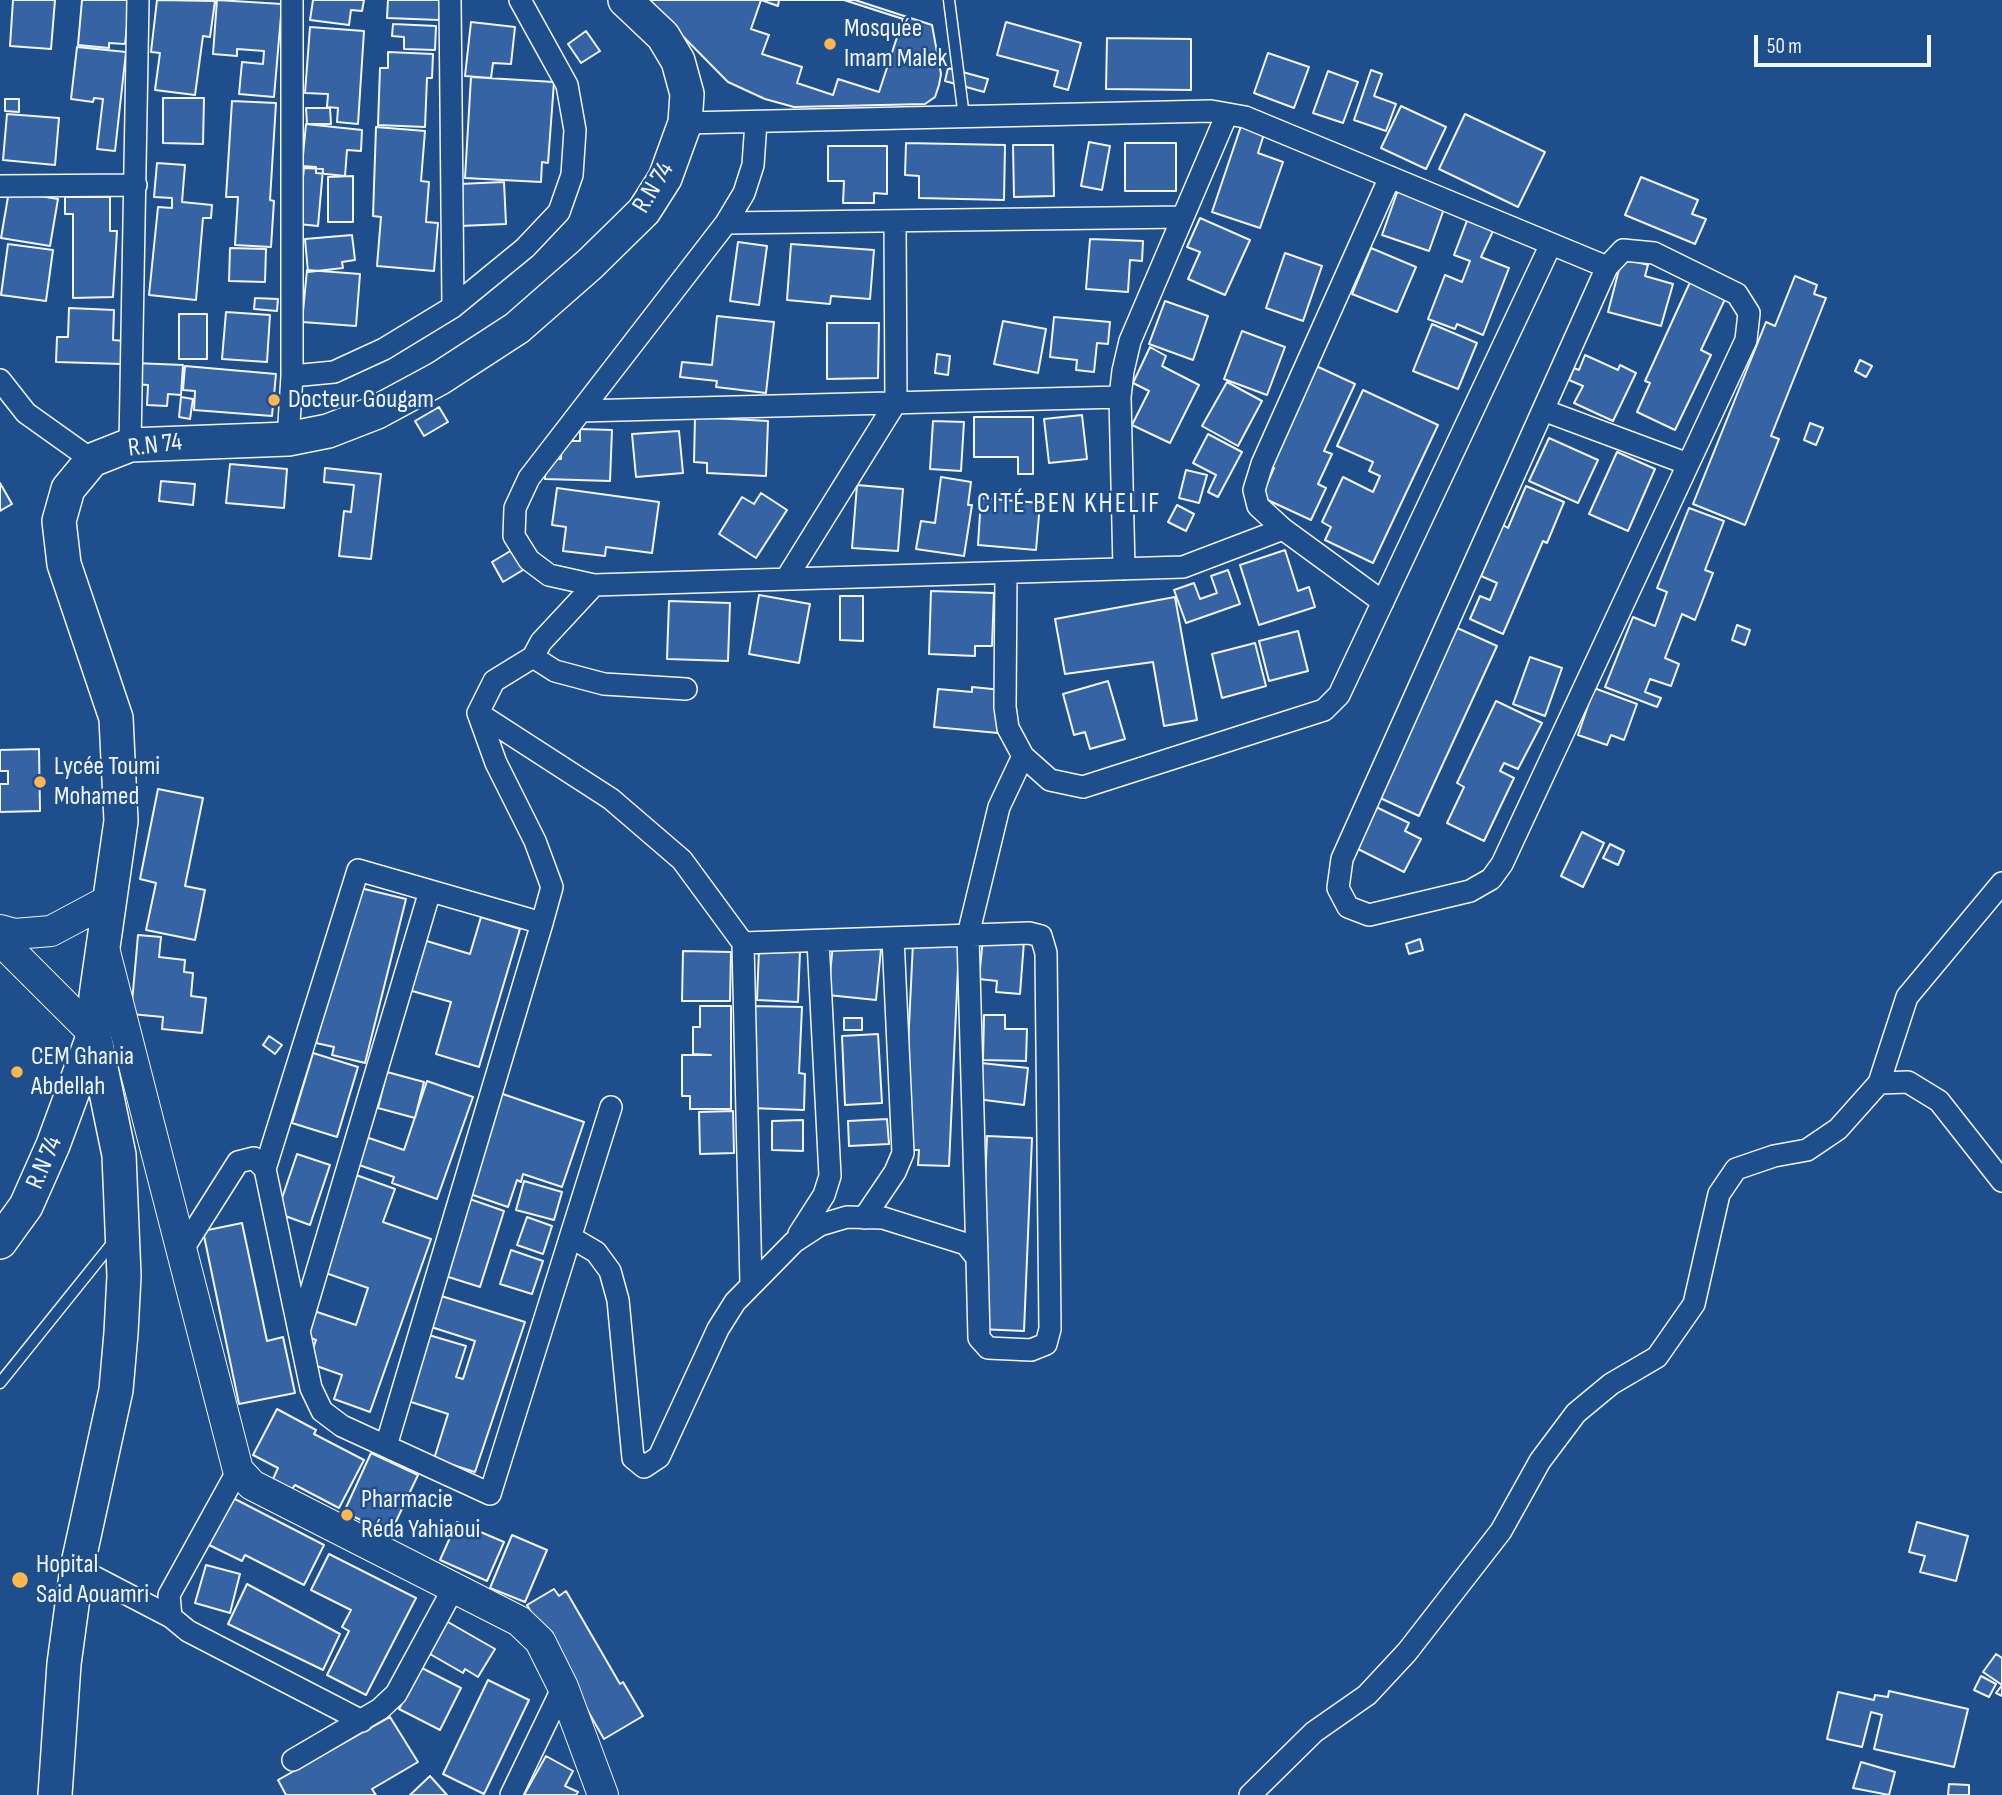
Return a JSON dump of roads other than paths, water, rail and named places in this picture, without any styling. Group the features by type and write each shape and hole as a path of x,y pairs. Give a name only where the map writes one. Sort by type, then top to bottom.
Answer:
{"main road":[{"name":"R.N 74","path":"0,1242 26,1206 54,1145 94,1034 96,996 105,952 121,821 116,718 64,564 59,522 68,489 92,460 130,445 288,439 328,430 377,412 440,378 517,328 590,264 644,211 665,177 685,123 687,94 678,61 663,36 625,0"},
{"path":"55,1795 64,1664 77,1568 116,1390 124,1276 119,1155 94,1034"}],"street":[{"path":"130,445 138,0"},
{"path":"288,439 292,376 292,0"},
{"path":"450,0 453,307"},
{"path":"292,376 334,372 384,349 453,307 525,248 559,212 572,175 575,130 567,85 520,0"},
{"path":"685,123 1211,111 1245,117 1607,267"},
{"path":"1124,569 1120,397 1130,341 1227,114"},
{"path":"756,122 753,165 744,193 726,223 529,478 515,508 514,536 529,560 549,575 594,585 1183,567 1283,529"},
{"path":"1383,602 1283,529 1258,506 1254,490 1390,177"},
{"path":"0,186 136,185"},
{"path":"726,223 1183,217"},
{"path":"786,579 896,402 895,221"},
{"path":"1006,573 1005,708 1008,727 1023,756 1050,780 1083,787 1324,710 1339,695 1550,244"},
{"path":"1623,250 1654,253 1737,294 1749,313 1746,340 1503,864 1491,879 1470,891 1369,915 1348,907 1338,888 1342,859 1543,410 1607,267 1623,250"},
{"path":"0,380 26,413 92,460"},
{"path":"581,411 1120,397"},
{"path":"1543,410 1688,464"},
{"path":"386,1446 552,887 535,841 496,763 478,713 494,681 533,657 541,642 594,585"},
{"path":"533,657 555,671 604,684 686,690"},
{"path":"478,713 611,799 682,860 743,943 751,1284"},
{"path":"743,943 818,941 968,935 1029,933 1041,936 1046,953 1050,1329 1046,1344 1031,1350 988,1348 979,1338 968,935 999,807 1023,756"},
{"path":"542,923 359,870 265,1169 311,1388 322,1411 342,1426 490,1494 611,1107"},
{"path":"1250,1795 1314,1732 1367,1695 1407,1652 1501,1531 1540,1461 1576,1413 1611,1384 1657,1357 1663,1350 1695,1304 1719,1194 1736,1169 1774,1156 1807,1150 1838,1129 1879,1083 1907,997 2002,883"},
{"path":"299,1331 430,891"},
{"path":"0,930 14,934 51,931 111,899"},
{"path":"864,1218 895,1172 903,1153 893,938"},
{"path":"0,940 94,1034"},
{"path":"572,1238 596,1252 610,1271 618,1300 633,1458 644,1467 659,1457 718,1329 751,1284 794,1241 824,1195 830,1176 818,941"},
{"path":"105,952 238,1470 252,1485 519,1621 540,1641 563,1687 603,1795"},
{"path":"1879,1083 1908,1082 1939,1101 2002,1181"},
{"path":"181,1252 238,1162 254,1158 265,1169"},
{"path":"794,1241 820,1225 847,1217 883,1219 966,1244 977,1258"},
{"path":"171,1617 169,1595 238,1470"},
{"path":"77,1568 171,1617 188,1632 362,1721"},
{"path":"293,1760 362,1721 396,1694 453,1589"},
{"path":"512,1795 563,1687"}],"lane":[{"path":"949,0 964,117"},
{"path":"0,1383 121,1232"}],"place":[{"name":"Mosquée Imam Malek","path":"830,44"},
{"name":"Docteur Gougam","path":"274,400"},
{"name":"Lycée Toumi Mohamed","path":"40,782"},
{"name":"CEM Ghania Abdellah","path":"17,1072"},
{"name":"Pharmacie Réda Yahiaoui","path":"347,1515"},
{"name":"Hopital Said Aouamri","path":"20,1580"}],"district":[{"name":"CITÉ BEN KHELIF","path":"1069,505"}]}
